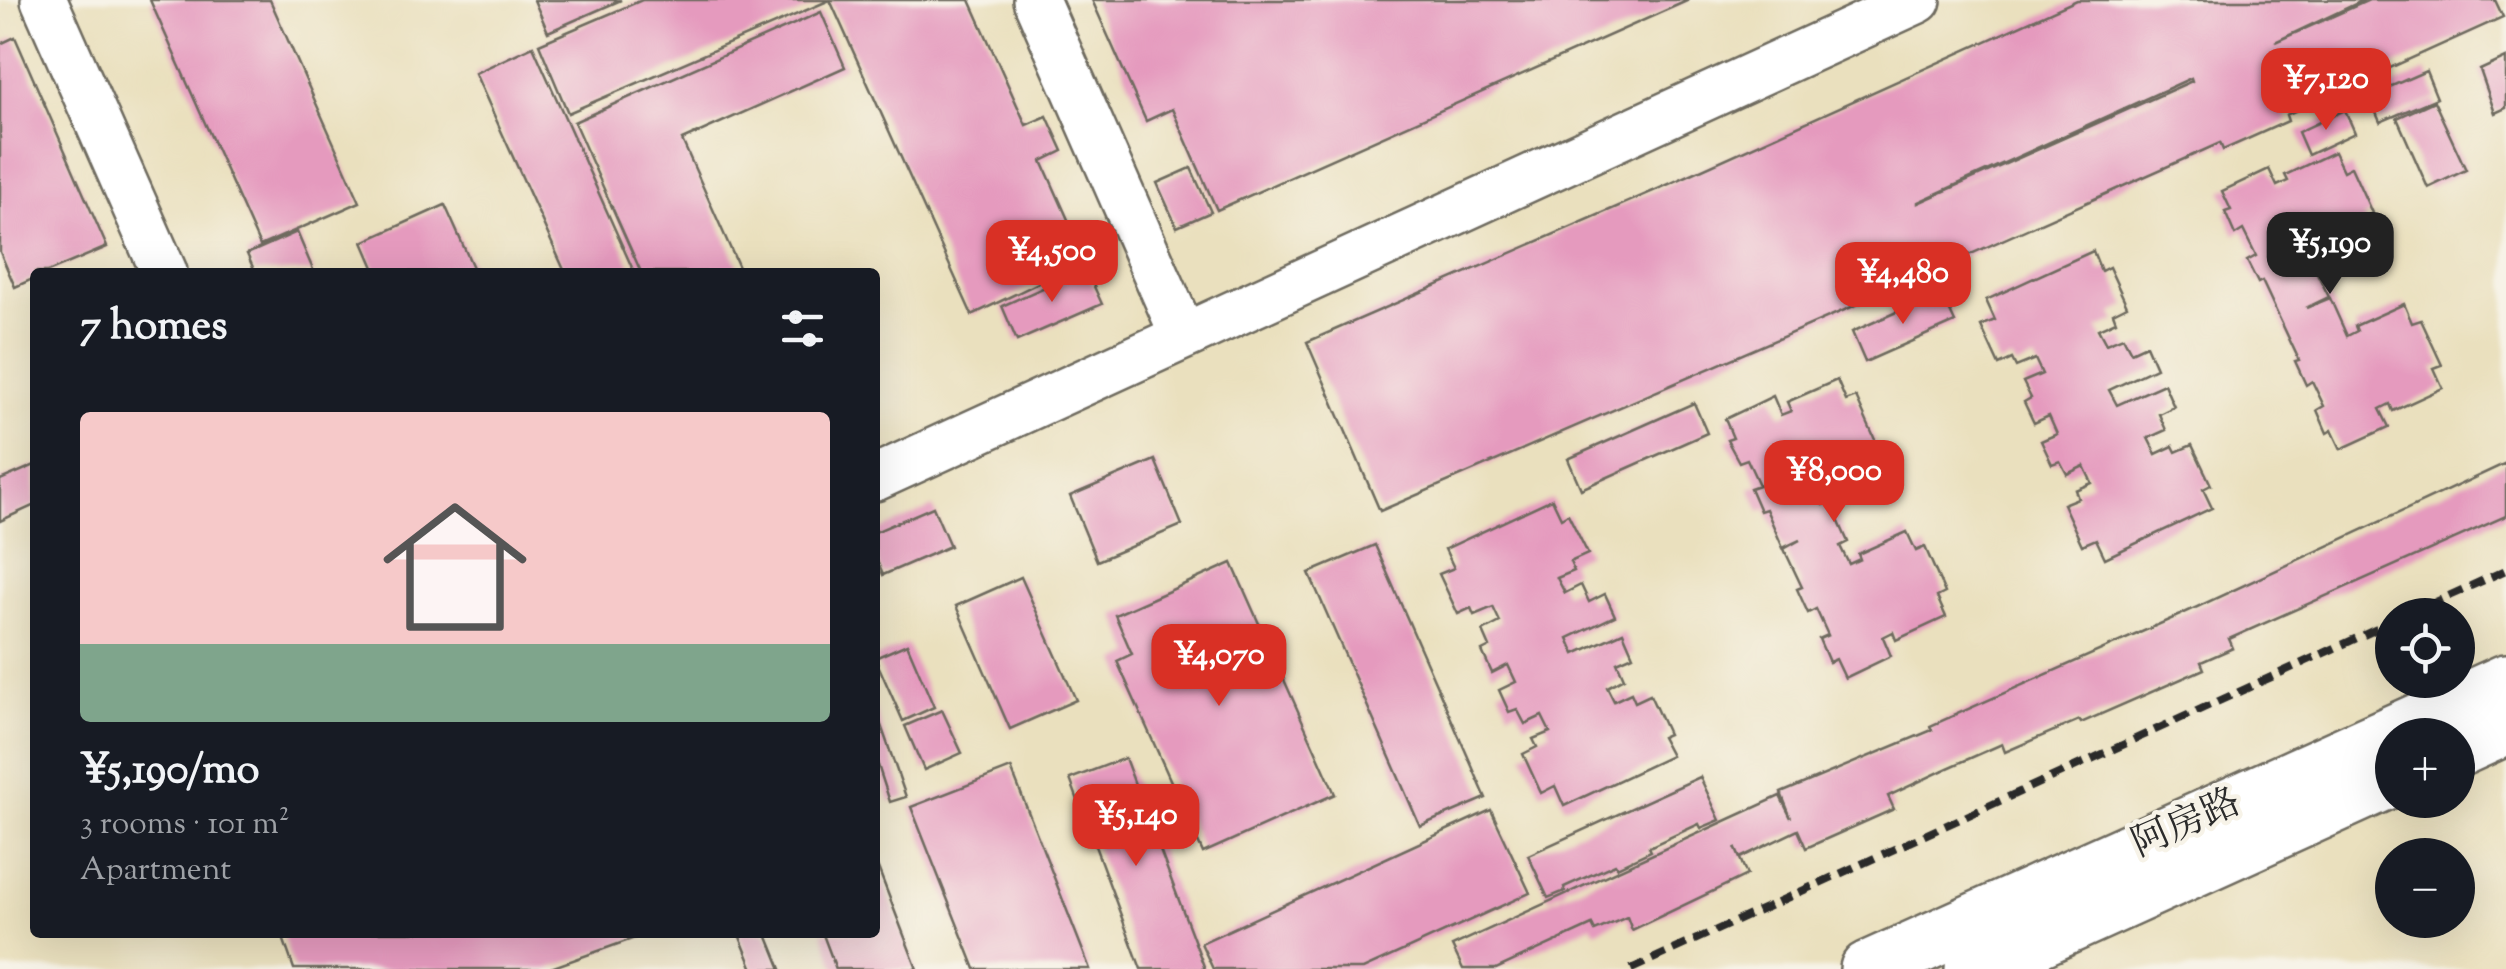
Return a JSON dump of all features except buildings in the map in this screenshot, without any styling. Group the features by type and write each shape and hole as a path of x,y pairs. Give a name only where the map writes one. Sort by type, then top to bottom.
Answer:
{"main road":[{"name":"阿房路","path":"1868,969 2506,682"},
{"path":"2475,741 2506,727"},
{"name":"阿房路","path":"1974,969 2375,787"}],"street":[{"path":"44,0 162,268"},
{"path":"1036,0 1183,335"},
{"path":"880,476 1918,0"}],"railway":[{"path":"2444,598 2506,570"},
{"path":"1631,969 2375,630"}]}
